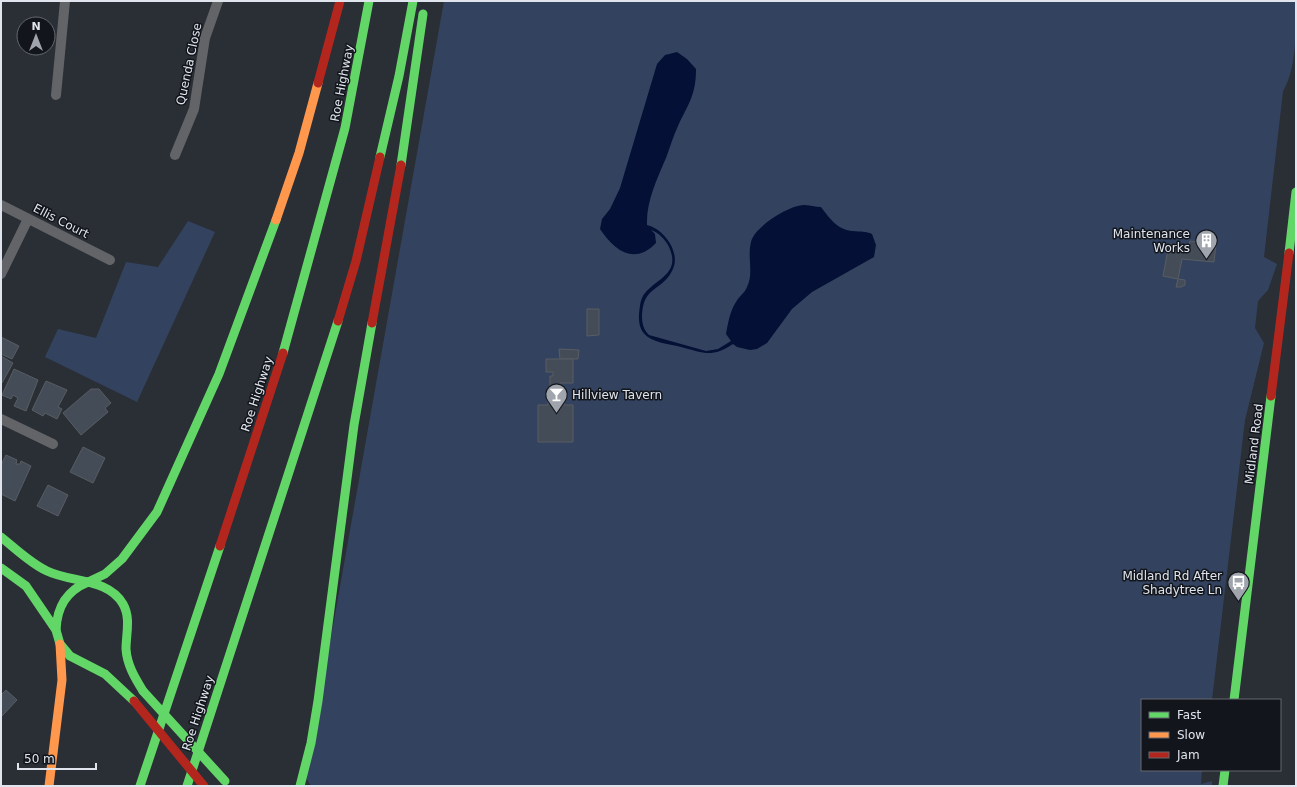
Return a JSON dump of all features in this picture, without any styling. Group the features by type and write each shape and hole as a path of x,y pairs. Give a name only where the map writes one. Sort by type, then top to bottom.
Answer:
{"main road":[{"path":"49,786 62,680 60,644 56,630 56,616 60,603 69,592 80,585 105,574 122,559 157,512 219,374 257,272 299,153 340,1"},
{"name":"Roe Highway","path":"140,786 282,358 345,128 369,1"},
{"name":"Roe Highway","path":"187,786 316,393 356,261 392,105 413,1"},
{"path":"300,786 310,750 318,701 352,440 372,316 393,214 408,122 424,1"},
{"name":"Midland Road","path":"1234,699 1296,192"},
{"path":"1,537 45,570 61,578 104,586 114,593 123,604 127,615 127,656 133,674 143,691 227,784"},
{"path":"1,568 26,586 56,630"},
{"path":"60,644 70,656 105,674 134,701 204,786"},
{"path":"1223,786 1225,771"}],"street":[{"path":"56,95 65,1"},
{"name":"Quenda Close","path":"174,155 194,109 205,38 218,1"},
{"name":"Ellis Court","path":"1,206 110,260"},
{"path":"1,274 28,219"},
{"path":"1,419 53,444"}],"shaded area":[{"path":"444,1 1296,1 1295,48 1288,82 1283,91 1264,257 1277,264 1268,290 1258,301 1255,328 1264,343 1245,420 1212,699 1141,699 1141,771 1202,771 1201,784 1212,781 1212,786 311,786 306,778"},
{"path":"677,52 687,59 696,69 696,78 691,99 678,126 659,174 648,208 647,225 659,231 665,237 670,243 675,257 672,271 668,278 649,293 643,305 642,315 644,328 649,335 706,351 718,349 731,341 726,334 728,321 737,300 746,289 749,282 750,248 753,236 772,218 789,209 803,205 821,207 831,220 843,229 872,234 876,245 874,257 812,292 792,309 767,343 757,349 750,350 737,347 733,344 719,351 708,353 658,342 651,339 642,330 639,323 640,305 643,295 670,269 672,256 669,247 662,237 651,230 655,234 656,243 648,250 632,254 618,249 600,229 602,219 610,209 620,188 657,64 665,55"},
{"path":"188,221 215,232 137,402 45,357 58,329 96,338 126,262 158,267"}],"building":[{"name":"Maintenance Works","path":"1190,241 1216,244 1214,262 1182,259 1178,279 1163,276 1169,244 1189,246"},
{"path":"1178,279 1185,280 1185,285 1176,287"},
{"path":"587,309 599,309 599,335 587,336"},
{"path":"1,337 19,346 12,359 1,354"},
{"path":"559,349 579,350 578,359 560,359"},
{"path":"1,356 13,363 2,383 1,382"},
{"path":"546,359 573,359 573,383 560,383 560,388 550,388 550,376 553,376 553,372 546,372"},
{"path":"14,369 38,380 26,411 14,406 18,398 13,395 11,399 2,395"},
{"path":"46,381 67,390 58,407 62,409 57,419 45,413 43,416 32,410"},
{"path":"548,388 563,388 564,405 573,405 573,442 538,442 538,405 548,405"},
{"path":"91,389 99,389 111,403 105,408 108,412 81,435 63,413"},
{"path":"83,447 105,458 93,483 70,472"},
{"path":"6,455 17,460 16,464 20,464 21,461 31,466 15,501 1,494 1,465"},
{"path":"48,485 68,495 58,516 37,506"},
{"path":"6,690 17,700 1,717 1,695"}],"traffic: fast":[{"path":"283,353 345,128 369,1"},
{"path":"380,157 399,76 413,1"},
{"path":"401,165 423,14"},
{"path":"1289,253 1296,192"},
{"path":"88,582 105,574 122,559 157,512 219,374 276,220"},
{"path":"187,786 338,321"},
{"path":"300,786 311,743 318,701 354,425 372,323"},
{"path":"1234,699 1271,396"},
{"path":"1,537 41,568 67,578 99,585 116,596 123,604 127,615 128,626 126,649 128,660 134,676 143,691"},
{"path":"140,786 220,546"},
{"path":"1,568 26,586 56,630 60,644 70,656 105,674 134,701"},
{"path":"56,630 58,614 64,601 74,590 88,582"},
{"path":"143,691 225,781"},
{"path":"1223,786 1225,771"}],"traffic: slow":[{"path":"276,220 299,153 318,83"},
{"path":"49,786 62,680 60,644"}],"traffic: jam":[{"path":"318,83 340,1"},
{"path":"338,321 356,261 380,157"},
{"path":"372,323 401,165"},
{"path":"1271,396 1289,253"},
{"path":"220,546 283,353"},
{"path":"134,701 204,786"}],"place":[{"name":"Maintenance Works","path":"1206,260"},
{"name":"Hillview Tavern","path":"557,414"},
{"name":"Midland Rd After Shadytree Ln","path":"1238,602"}]}
